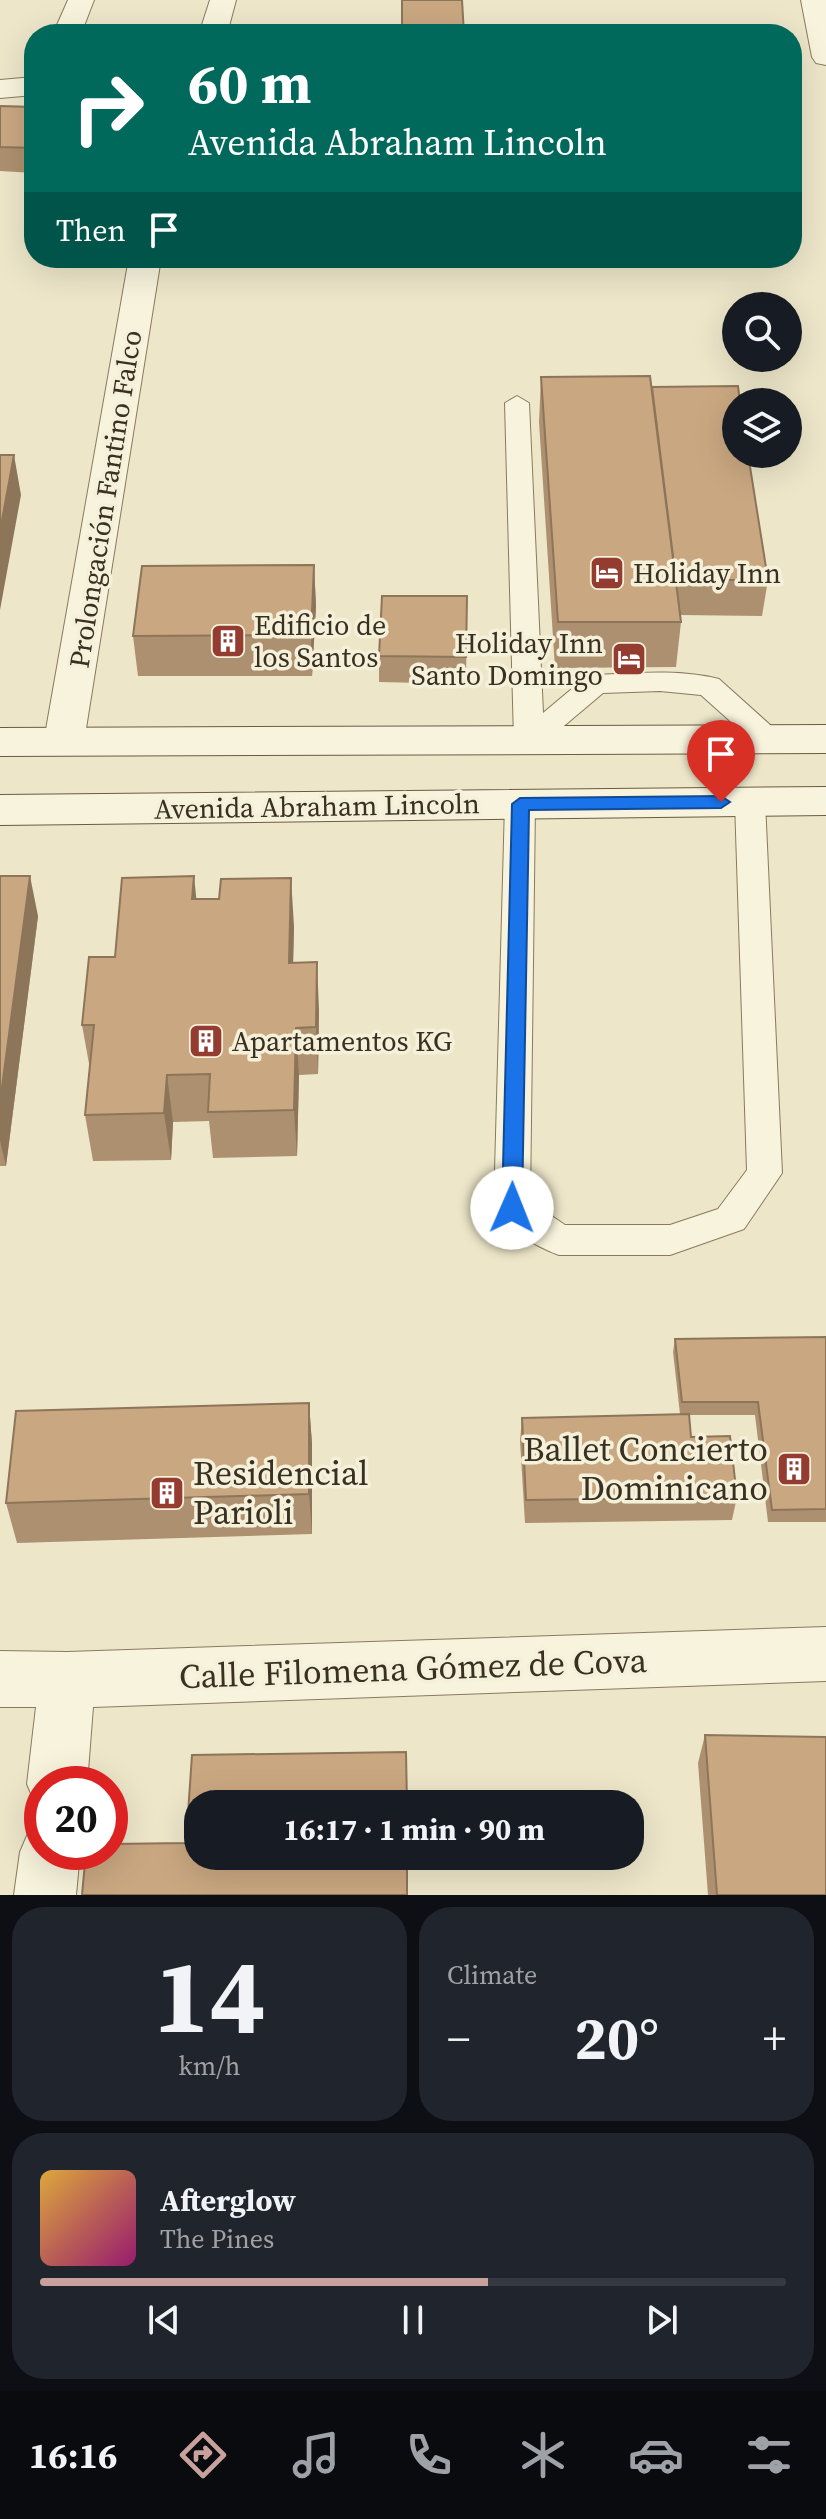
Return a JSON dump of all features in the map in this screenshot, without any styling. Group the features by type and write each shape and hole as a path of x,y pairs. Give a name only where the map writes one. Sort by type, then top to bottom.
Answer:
{"street":[{"path":"71,24 81,0"},
{"path":"216,24 223,0"},
{"path":"814,0 826,57"},
{"path":"0,89 24,87"},
{"name":"Prolongación Fantino Falco","path":"64,741 143,268"},
{"path":"0,742 826,739"},
{"name":"Avenida Abraham Lincoln","path":"0,810 826,801"},
{"name":"Calle Filomena Gómez de Cova","path":"0,1679 67,1680 826,1654"},
{"path":"59,1766 67,1680"},
{"path":"45,1895 48,1870"}],"lane":[{"path":"517,403 529,740"},
{"path":"529,740 596,684 660,682 709,686 731,709 768,739"},
{"path":"520,804 512,1208 559,1240 670,1240 731,1219 765,1173 750,802"}],"building":[{"path":"402,0 462,0 463,24 402,24"},
{"path":"0,106 24,107 24,148 0,147"},
{"name":"Holiday Inn","path":"650,376 681,622 558,622 541,377"},
{"path":"738,386 722,388 722,468 750,468 768,580 676,580 652,387"},
{"path":"0,455 14,455 0,531"},
{"path":"314,565 311,635 133,636 142,566"},
{"path":"382,596 467,596 466,657 379,656"},
{"path":"0,876 30,876 0,1102"},
{"name":"Apartamentos KG","path":"194,876 192,899 219,899 221,879 291,878 289,963 317,962 316,1027 296,1028 294,1110 208,1112 210,1074 167,1075 164,1113 85,1115 94,1025 82,1025 89,957 115,957 122,878"},
{"name":"Ballet Concierto Dominicano","path":"826,1337 826,1509 772,1510 758,1402 682,1402 675,1339"},
{"path":"309,1403 309,1494 6,1503 16,1411"},
{"path":"689,1414 691,1437 730,1436 737,1497 526,1500 522,1418"},
{"path":"705,1735 826,1737 826,1895 717,1895"},
{"path":"406,1752 407,1790 190,1790 192,1755"},
{"path":"184,1843 184,1870 407,1870 407,1895 82,1895 84,1870 128,1870 128,1844"}],"place":[{"name":"Holiday Inn","path":"607,573"},
{"name":"Edificio de los Santos","path":"228,641"},
{"name":"Holiday Inn Santo Domingo","path":"629,659"},
{"name":"Apartamentos KG","path":"206,1041"},
{"name":"Ballet Concierto Dominicano","path":"794,1469"},
{"name":"Residencial Parioli","path":"167,1493"}],"route":[{"path":"512,1208 520,804 721,802"}]}
